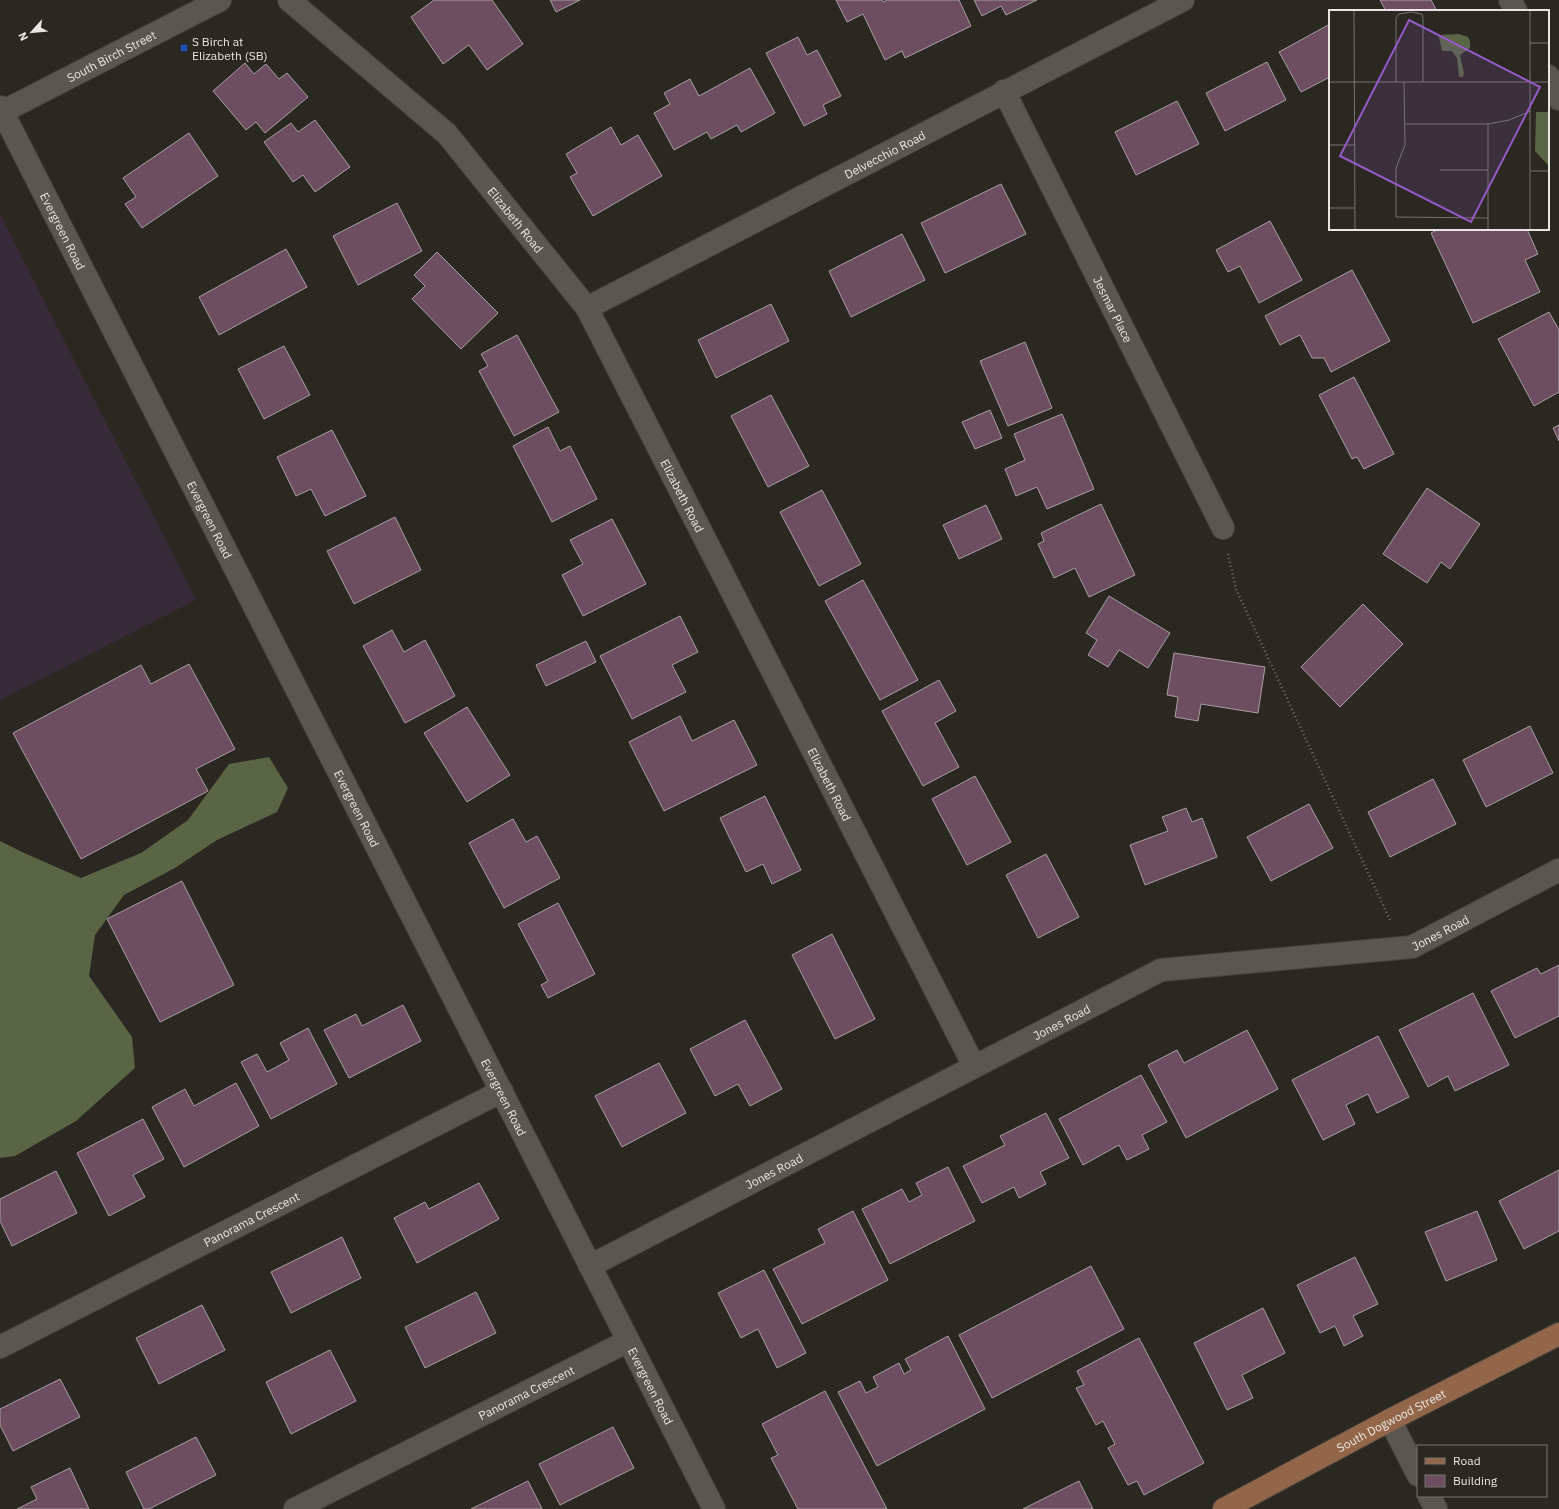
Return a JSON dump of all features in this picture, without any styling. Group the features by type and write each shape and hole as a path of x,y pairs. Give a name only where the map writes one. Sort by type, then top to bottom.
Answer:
{"main road":[{"name":"South Dogwood Street","path":"1224,1509 1390,1420 1559,1334"}],"street":[{"name":"South Birch Street","path":"1,110 220,0"},
{"name":"Elizabeth Road","path":"289,0 447,134 587,308 974,1066"},
{"name":"Delvecchio Road","path":"587,308 1004,91 1183,0"},
{"path":"1510,0 1515,10"},
{"path":"1549,78 1559,99"},
{"name":"Jesmar Place","path":"1004,91 1223,528"},
{"name":"Evergreen Road","path":"1,110 714,1509"},
{"name":"Jones Road","path":"590,1266 1161,970 1412,947 1559,870"},
{"name":"Panorama Crescent","path":"0,1347 502,1091"},
{"name":"Panorama Crescent","path":"295,1509 628,1341"},
{"path":"1390,1420 1417,1473"},
{"path":"1430,1497 1436,1509"}],"path":[{"path":"1223,528 1236,589 1390,921 1412,947"}],"shaded area":[{"path":"0,214 196,600 0,700"}],"green space":[{"path":"269,757 288,788 277,812 217,840 175,868 124,895 95,935 89,976 132,1037 135,1068 76,1121 15,1156 0,1158 0,841 81,878 141,853 188,820 229,764"}],"building":[{"path":"434,0 492,0 523,44 487,70 469,45 443,64 411,17"},
{"path":"550,0 580,0 556,12"},
{"path":"836,0 882,0 883,2 887,0 959,0 971,26 905,58 902,51 885,60 863,14 847,22"},
{"path":"974,0 1037,0 1006,15 1001,6 982,16"},
{"path":"1380,0 1431,0 1436,10 1385,10"},
{"path":"1329,25 1329,78 1301,92 1279,52"},
{"path":"798,37 807,55 817,50 841,96 823,105 827,114 804,126 766,53"},
{"path":"1267,62 1286,100 1225,131 1206,93"},
{"path":"245,63 254,74 266,64 279,79 287,73 308,97 265,133 256,122 246,130 213,91"},
{"path":"750,68 775,113 741,132 737,125 711,139 707,132 674,150 654,113 670,104 664,93 690,79 699,96"},
{"path":"1177,101 1199,144 1136,175 1115,132"},
{"path":"315,120 350,167 315,192 303,175 293,182 264,142 291,123 298,132"},
{"path":"611,127 621,145 638,135 662,176 593,216 570,177 577,173 566,154"},
{"path":"189,133 218,176 142,228 125,204 136,197 123,178"},
{"path":"1001,184 1026,234 945,273 921,223"},
{"path":"397,203 422,251 358,285 333,236"},
{"path":"1270,221 1302,280 1259,303 1240,266 1228,272 1216,250"},
{"path":"1437,230 1527,230 1538,254 1525,260 1540,292 1473,323 1431,233"},
{"path":"902,234 925,280 851,317 829,271"},
{"path":"286,249 307,287 219,335 199,297"},
{"path":"437,252 498,313 461,349 412,299 425,286 414,275"},
{"path":"1352,270 1390,341 1331,372 1324,358 1312,358 1300,335 1280,345 1265,316"},
{"path":"771,304 789,341 716,378 698,340"},
{"path":"1549,312 1559,330 1559,392 1534,406 1498,339"},
{"path":"517,335 559,412 514,436 479,371 488,366 481,354"},
{"path":"1025,342 1052,408 1008,426 980,361"},
{"path":"284,346 310,395 264,419 238,369"},
{"path":"1354,377 1394,454 1364,469 1357,457 1352,459 1319,395"},
{"path":"771,395 809,466 768,487 731,416"},
{"path":"990,410 1002,438 975,449 962,422"},
{"path":"1062,414 1094,489 1047,509 1037,487 1016,496 1005,469 1025,460 1014,434"},
{"path":"1559,425 1559,441 1553,428"},
{"path":"548,427 560,451 570,446 597,499 552,522 513,446"},
{"path":"332,430 366,496 325,516 311,489 296,496 277,457"},
{"path":"1427,488 1480,524 1450,569 1441,562 1427,583 1383,554"},
{"path":"822,490 861,564 819,586 780,512"},
{"path":"1101,504 1135,575 1089,597 1075,568 1054,578 1038,544 1044,541 1041,533"},
{"path":"986,505 1002,539 959,559 943,525"},
{"path":"395,517 421,570 354,604 327,551"},
{"path":"612,519 646,584 583,616 562,575 583,564 570,540"},
{"path":"863,580 918,680 880,700 825,601"},
{"path":"1109,596 1170,633 1148,668 1119,650 1108,667 1088,655 1097,640 1086,633"},
{"path":"1363,604 1403,644 1340,707 1301,667"},
{"path":"680,616 698,652 672,665 686,692 632,719 600,656"},
{"path":"392,630 404,652 425,640 455,696 405,723 363,646"},
{"path":"586,641 596,662 546,686 536,665"},
{"path":"1174,653 1265,667 1258,713 1201,704 1198,721 1175,717 1178,697 1167,695"},
{"path":"189,664 235,749 196,769 208,791 81,859 13,733 141,665 151,684"},
{"path":"939,680 956,711 935,723 959,767 923,786 882,711"},
{"path":"467,707 510,775 467,802 424,733"},
{"path":"680,716 692,741 734,720 757,765 664,811 629,742"},
{"path":"1530,726 1553,773 1486,807 1463,760"},
{"path":"975,776 1011,842 967,865 932,799"},
{"path":"1433,779 1456,824 1390,857 1368,812"},
{"path":"765,796 801,870 772,884 763,864 746,872 720,818"},
{"path":"1309,804 1333,848 1271,881 1247,837"},
{"path":"1186,808 1192,822 1202,818 1217,857 1145,885 1130,845 1168,831 1162,817"},
{"path":"513,819 526,842 537,836 560,878 504,908 469,843"},
{"path":"1046,854 1079,917 1038,938 1006,875"},
{"path":"182,881 234,985 160,1022 107,919"},
{"path":"558,903 595,974 548,998 541,985 548,981 518,924"},
{"path":"832,934 875,1019 835,1039 792,955"},
{"path":"1559,965 1559,1016 1515,1038 1491,991 1537,968 1541,974"},
{"path":"1473,993 1509,1065 1455,1091 1448,1076 1428,1087 1399,1030"},
{"path":"403,1005 421,1041 349,1078 324,1030 356,1014 362,1026"},
{"path":"745,1020 782,1089 750,1106 738,1084 715,1096 690,1049"},
{"path":"308,1028 337,1084 271,1119 241,1062 257,1054 267,1072 289,1060 280,1043"},
{"path":"1247,1030 1278,1089 1186,1138 1148,1065 1177,1050 1184,1063"},
{"path":"1378,1036 1409,1097 1377,1113 1368,1094 1346,1105 1355,1124 1323,1140 1292,1080"},
{"path":"659,1063 686,1113 622,1147 595,1096"},
{"path":"1141,1075 1167,1122 1142,1135 1149,1149 1127,1160 1119,1145 1083,1165 1059,1119"},
{"path":"236,1083 259,1126 184,1167 152,1107 185,1089 194,1106"},
{"path":"1046,1113 1069,1158 1040,1172 1046,1184 1019,1198 1014,1187 982,1203 963,1166 1005,1145 1000,1136"},
{"path":"143,1119 164,1159 133,1175 145,1197 109,1216 77,1153"},
{"path":"948,1167 975,1221 890,1264 862,1209 902,1189 909,1202 922,1195 916,1183"},
{"path":"1559,1170 1559,1231 1524,1249 1499,1201"},
{"path":"56,1171 77,1213 12,1246 0,1221 0,1199"},
{"path":"479,1183 499,1219 417,1263 394,1218 425,1202 429,1209"},
{"path":"853,1211 888,1280 802,1324 773,1269 825,1243 818,1229"},
{"path":"1477,1211 1497,1260 1446,1281 1425,1232"},
{"path":"342,1237 361,1278 291,1313 271,1272"},
{"path":"1355,1257 1378,1304 1353,1316 1363,1336 1344,1346 1335,1326 1320,1333 1297,1285"},
{"path":"1091,1266 1124,1329 992,1398 959,1335"},
{"path":"764,1270 806,1353 777,1368 758,1329 741,1338 718,1293"},
{"path":"476,1292 496,1333 425,1368 405,1327"},
{"path":"202,1305 225,1350 159,1384 136,1338"},
{"path":"1263,1308 1285,1353 1242,1375 1253,1398 1227,1410 1194,1343"},
{"path":"948,1336 985,1409 877,1466 838,1392 860,1381 866,1393 878,1387 873,1377 899,1363 904,1374 911,1370 905,1359"},
{"path":"1139,1338 1204,1463 1144,1495 1137,1481 1128,1485 1108,1448 1115,1444 1103,1421 1096,1425 1076,1388 1084,1385 1077,1371"},
{"path":"330,1350 356,1401 291,1434 266,1382"},
{"path":"60,1379 80,1417 13,1451 0,1425 0,1409"},
{"path":"825,1391 887,1509 798,1509 771,1458 778,1455 762,1424"},
{"path":"613,1427 634,1468 560,1505 539,1464"},
{"path":"196,1437 216,1475 149,1509 144,1509 126,1472"},
{"path":"70,1468 89,1509 17,1509 37,1499 31,1487"},
{"path":"528,1481 542,1509 471,1509"},
{"path":"1079,1481 1093,1509 1023,1509"}],"place":[{"name":"S Birch at Elizabeth (SB)","path":"184,48"}]}
